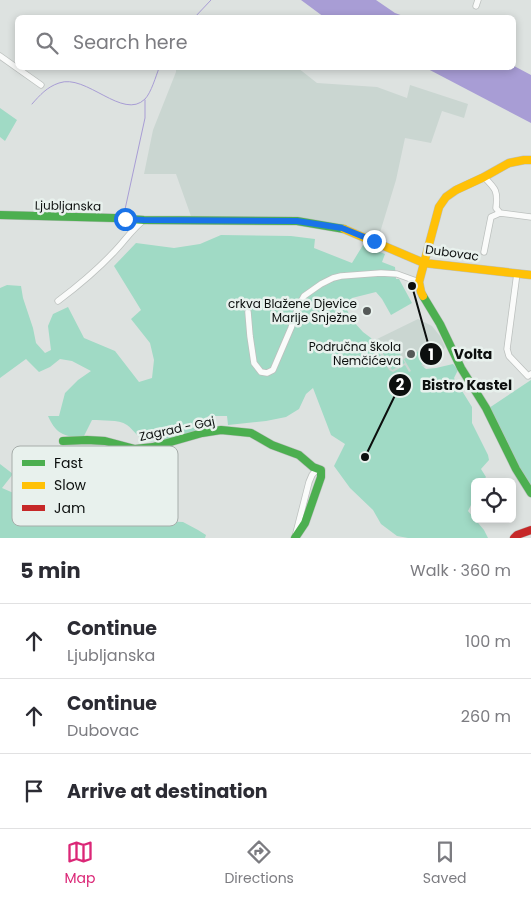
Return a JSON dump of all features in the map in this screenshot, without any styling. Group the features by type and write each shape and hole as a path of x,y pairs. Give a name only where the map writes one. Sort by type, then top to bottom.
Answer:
{"street":[{"path":"0,56 15,67"},
{"path":"20,70 41,85"},
{"path":"531,160 509,163 484,178 446,196 439,206 419,282 421,292 440,324 460,368 486,408 516,468 531,492"},
{"path":"484,178 496,188 496,208 500,212"},
{"path":"484,252 491,217 500,212 531,217"},
{"name":"Ljubljanska","path":"0,215 196,220"},
{"path":"58,301 80,284 144,220"},
{"name":"Dubovac","path":"196,220 284,220 342,228 424,263 531,275"},
{"path":"517,273 507,349 509,356 528,376 531,374"},
{"path":"248,312 254,362 261,372 267,372 273,370 304,296 321,284 341,276 375,274 397,274 419,282"},
{"name":"Zagrad - Gaj","path":"156,446 220,430 251,433 272,445 299,455 319,470 321,477 305,523 295,538"},
{"name":"Zagrad - Gaj","path":"63,441 104,440 125,446"},
{"path":"514,538 531,530"},
{"path":"521,538 531,530"}],"shaded area":[{"path":"301,0 376,0 400,15 321,15"},
{"path":"516,67 531,75 531,123 430,70 516,70"},
{"path":"176,70 301,70 317,83 377,87 407,98 410,85 468,104 464,118 442,111 431,143 405,138 396,180 378,239 344,225 192,219 176,174 144,174 153,130"},
{"name":"Područna škola Nemčićeva","path":"418,319 432,326 440,336 445,347 436,361 402,377 389,376 375,340"}],"green space":[{"path":"0,108 17,120 5,141 0,137"},
{"path":"221,235 291,236 315,239 314,248 352,263 363,245 385,254 382,262 395,267 396,279 399,279 412,303 391,315 376,292 352,298 345,306 352,320 371,338 389,370 393,372 405,365 409,372 411,371 404,359 426,347 433,358 421,365 426,369 453,364 458,370 454,378 472,407 472,423 489,460 481,469 485,478 471,478 471,505 468,511 471,515 471,523 478,523 488,538 408,538 397,536 381,524 373,510 350,488 334,466 345,444 331,435 313,388 306,394 299,409 286,417 228,425 227,416 208,416 202,430 167,439 148,441 142,439 127,425 115,421 92,420 84,436 66,435 54,427 48,416 59,416 65,393 78,380 91,371 72,361 60,359 50,367 39,372 26,359 0,378 0,288 7,285 21,286 36,343 45,353 51,350 48,326 53,314 68,307 84,338 115,351 139,382 152,378 154,360 150,343 131,319 141,310 114,266 136,243 174,248 200,244"},
{"path":"393,341 405,363 392,370 380,348"},
{"path":"531,380 531,487 489,408"},
{"path":"0,464 12,473 2,488 12,492 12,526 178,526 178,522 183,522 206,535 205,538 0,538"}],"waterway":[{"path":"197,15 211,0"},
{"path":"32,104 51,87 59,83 70,82 81,84 115,101 136,104 147,96 158,70"},
{"path":"124,214 145,118 145,100"}],"traffic: fast":[{"path":"0,215 144,220 297,221 344,229"},
{"path":"423,296 440,324 461,368 486,408 516,469 531,493"},
{"path":"156,446 202,433 221,430 251,433 272,445 299,455 313,467 321,470 321,477 305,523 295,538"},
{"path":"63,441 105,441 124,446"}],"traffic: slow":[{"path":"423,296 419,282 439,207 446,197 509,163 531,160"},
{"path":"344,229 424,263 531,275"}],"traffic: jam":[{"path":"514,538 531,530"}],"place":[{"name":"Volta","path":"412,286"},
{"name":"crkva Blažene Djevice Marije Snježne","path":"367,311"},
{"name":"Područna škola Nemčićeva","path":"411,354"},
{"name":"Bistro Kastel","path":"365,457"}],"route":[{"path":"125,219 297,221 342,228 374,241"}]}
